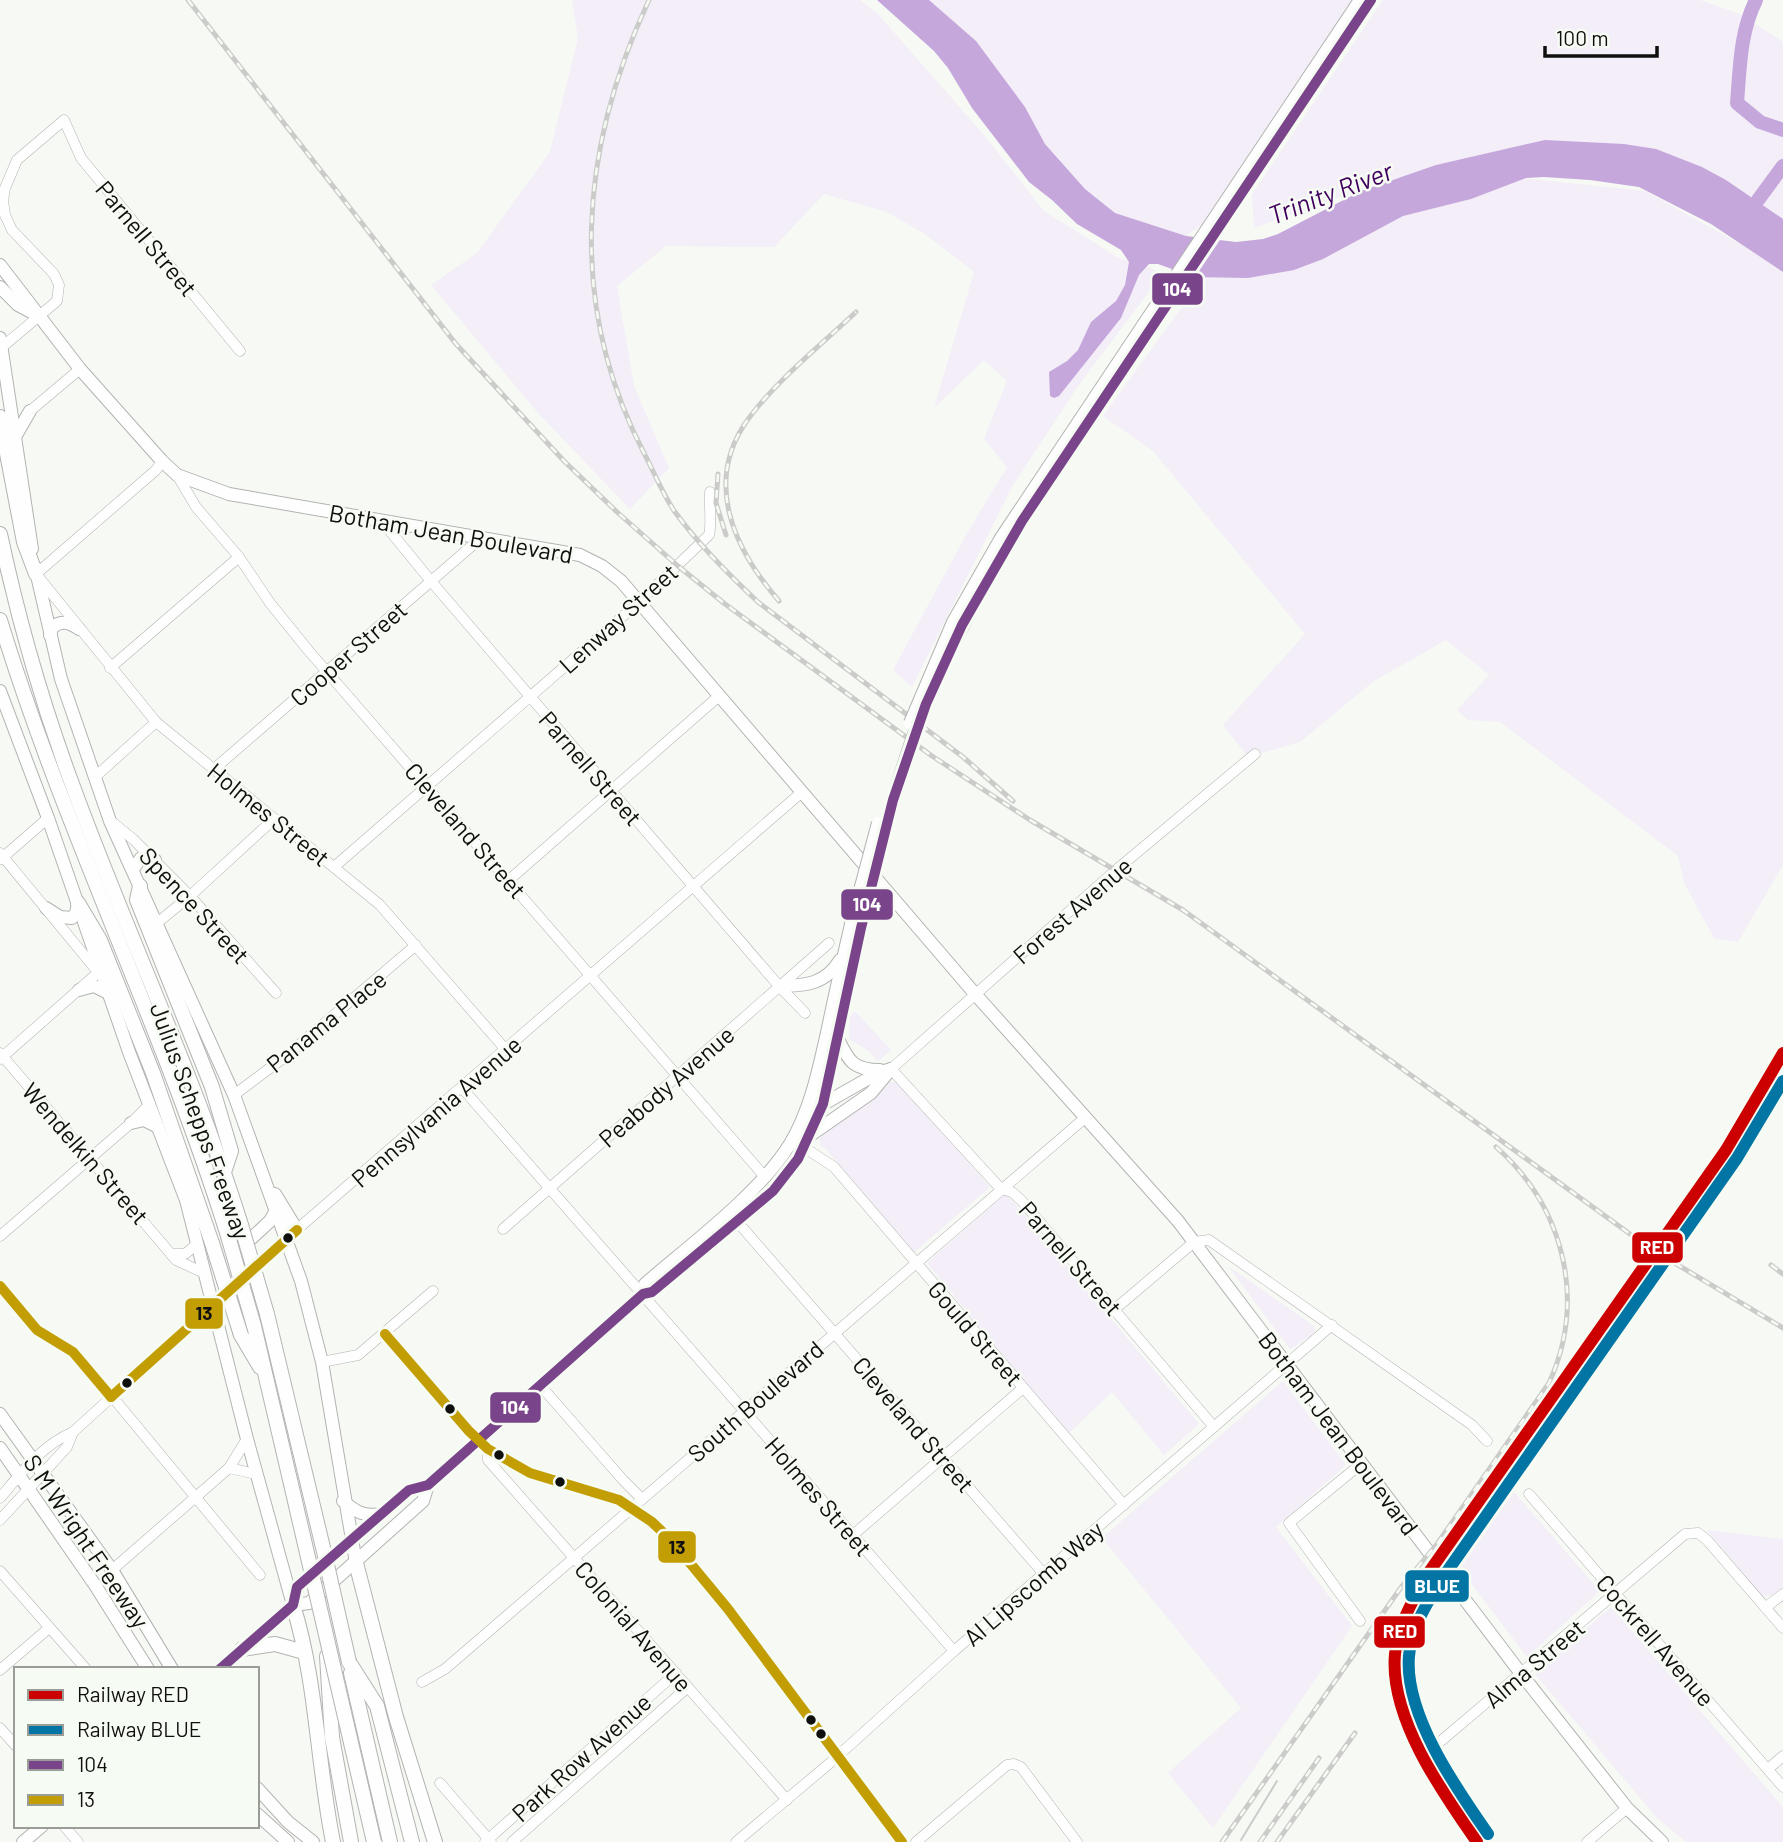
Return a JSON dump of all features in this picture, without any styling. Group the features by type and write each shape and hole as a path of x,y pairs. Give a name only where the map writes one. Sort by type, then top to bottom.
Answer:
{"highway":[{"path":"6,415 24,542 36,574"},
{"name":"Julius Schepps Freeway","path":"0,534 31,657 71,781 224,1172 241,1224 267,1314 390,1842"},
{"name":"Julius Schepps Freeway","path":"0,621 47,762 188,1119 228,1236 254,1326 374,1842"},
{"path":"140,886 137,900 199,1049 221,1116 231,1151 224,1172"},
{"path":"78,903 100,940 153,1073 212,1242 241,1335 267,1380"},
{"path":"356,1563 396,1717 435,1842"},
{"path":"293,1605 318,1727 333,1842"},
{"path":"326,1633 332,1737 351,1842"},
{"path":"242,1649 275,1644 304,1652"},
{"path":"349,1662 377,1706 412,1842"}],"main road":[{"path":"222,1667 293,1605 297,1587 409,1490 428,1485 483,1445 540,1385 643,1294 652,1292 738,1222 778,1186 791,1170 805,1148 823,1104 838,1040 856,926 893,771 916,705 953,622 1014,516 1360,0"},
{"path":"779,986 804,986 824,979 836,966 856,926 913,737 940,672 978,594 1022,521 1371,0"},
{"name":"Botham Jean Boulevard","path":"0,265 80,369 177,475 229,494 580,555 602,566 621,582 976,995 1178,1221 1522,1675 1627,1808 1665,1841"},
{"path":"0,286 18,305 38,316"},
{"name":"Julius Schepps Freeway","path":"1,343 6,415 15,437 36,574 61,678 110,821 234,1095 301,1281 322,1362 356,1563"},
{"path":"6,415 19,415 30,411"},
{"path":"15,437 30,411"},
{"path":"50,635 52,628 61,623 68,623 79,629"},
{"name":"Julius Schepps Freeway","path":"0,693 48,818 99,971 110,994 129,1052 186,1200 256,1474 293,1605"},
{"path":"133,869 141,859 155,860"},
{"path":"46,908 60,917 72,918 78,903"},
{"path":"643,1294 645,1284 765,1177 790,1144 806,1111 815,1083 845,950"},
{"path":"79,990 94,986 110,994"},
{"path":"838,1040 846,1056 859,1067 867,1070 891,1069"},
{"path":"806,1111 891,1069"},
{"path":"811,1134 871,1093 891,1069"},
{"path":"815,1083 823,1104"},
{"path":"823,1104 837,1107 855,1105"},
{"path":"131,1123 144,1120 158,1127"},
{"path":"264,1176 297,1230"},
{"path":"198,1247 215,1259 231,1257 270,1222 276,1210"},
{"name":"Colonial Avenue","path":"385,1334 483,1445"},
{"name":"S M Wright Freeway","path":"0,1414 112,1570 171,1667"},
{"path":"483,1445 530,1473 637,1503 711,1587 902,1842"},
{"name":"S M Wright Freeway","path":"0,1448 95,1585 147,1667"},
{"path":"293,1605 309,1604 356,1563 422,1501 428,1485"},
{"path":"344,1501 365,1515 382,1514"},
{"path":"259,1790 288,1822 313,1842"},
{"path":"259,1816 288,1842"},
{"path":"23,1842 40,1828"}],"street":[{"name":"Parnell Street","path":"38,316 57,301 59,285 54,274 12,230 5,215 5,188 17,160 64,120 81,158 240,351"},
{"path":"1,343 38,316"},
{"path":"30,411 80,369"},
{"path":"36,574 156,470 162,461"},
{"name":"Cleveland Street","path":"177,475 196,507 239,557 270,603 765,1177"},
{"name":"Lenway Street","path":"334,867 639,602 709,535 710,492"},
{"name":"Parnell Street","path":"381,519 529,696 805,1013"},
{"name":"Cooper Street","path":"214,769 482,537"},
{"path":"110,668 239,557"},
{"name":"Holmes Street","path":"36,574 156,722 380,905 506,1050"},
{"path":"509,880 719,696"},
{"path":"95,777 156,722"},
{"name":"Forest Avenue","path":"891,1069 1112,873 1255,754"},
{"name":"Pennsylvania Avenue","path":"0,1498 57,1439 73,1432 286,1239 802,792"},
{"path":"1,1057 99,971 1,856 48,818"},
{"path":"157,923 274,819"},
{"name":"Spence Street","path":"110,821 155,860 190,896 276,993"},
{"name":"Peabody Avenue","path":"503,1229 829,943"},
{"name":"Panama Place","path":"234,1095 286,1056 416,945"},
{"name":"Wendelkin Street","path":"1,1057 176,1260 204,1273"},
{"name":"Parnell Street","path":"891,1069 1001,1189 1012,1192 1021,1199 1213,1427"},
{"name":"Holmes Street","path":"462,1088 954,1651"},
{"path":"0,1236 150,1104"},
{"name":"South Boulevard","path":"422,1682 445,1669 914,1262 1086,1117"},
{"name":"Gould Street","path":"805,1148 828,1162 1124,1505"},
{"name":"Cleveland Street","path":"728,1212 1044,1574"},
{"path":"1115,1309 1194,1242 1215,1242 1472,1425 1487,1441"},
{"path":"171,1254 185,1254 198,1247"},
{"path":"0,1286 37,1330 74,1352 260,1575"},
{"path":"322,1362 358,1355 433,1290"},
{"name":"Al Lipscomb Way","path":"736,1842 1332,1325"},
{"path":"540,1385 623,1480 637,1503"},
{"path":"853,1535 1023,1388"},
{"name":"Pennsylvania Avenue","path":"0,1520 67,1447 73,1432"},
{"path":"112,1570 229,1468 247,1439"},
{"name":"Colonial Avenue","path":"483,1445 488,1460 787,1800"},
{"path":"1360,1621 1289,1523 1362,1463"},
{"path":"229,1468 256,1474"},
{"name":"Cockrell Avenue","path":"1529,1494 1783,1787"},
{"name":"Alma Street","path":"1441,1741 1685,1534 1691,1532 1707,1540 1766,1608"},
{"path":"0,1572 84,1667"},
{"path":"1783,1594 1766,1608 1783,1628"},
{"path":"0,1670 50,1628"},
{"name":"Park Row Avenue","path":"488,1841 676,1673"},
{"name":"Park Row Avenue","path":"512,1842 688,1687"},
{"path":"0,1728 14,1744"},
{"path":"1768,1769 1783,1756"},
{"path":"916,1842 1007,1765 1014,1764 1021,1767 1077,1842"},
{"path":"440,1783 488,1841"},
{"path":"1587,1842 1627,1808"},
{"path":"66,1828 78,1842"}],"shaded area":[{"path":"572,0 860,0 878,14 984,135 1044,211 1117,257 1163,273 1078,386 1013,485 912,687 893,670 966,535 1007,467 984,439 1007,381 984,360 934,408 974,272 925,234 887,212 824,194 774,247 666,246 617,286 634,386 669,468 630,509 538,413 431,285 477,253 550,152 578,38"},
{"path":"877,0 929,0 976,41 1025,107 1045,144 1085,189 1115,213 1186,236 1236,242 1263,239 1278,234 1361,191 1436,165 1545,140 1624,144 1656,149 1702,167 1783,219 1783,272 1711,224 1639,187 1590,180 1526,178 1471,199 1403,216 1323,259 1294,270 1248,278 1194,277 1158,264 1149,264 1139,275 1121,318 1059,396 1054,398 1050,396 1049,372 1067,361 1078,350 1091,322 1116,301 1125,285 1129,262 1121,250 1077,224 1029,182 972,108 948,68 934,51"},
{"path":"929,0 1353,0 1203,224 1186,236 1115,213 1085,189 1045,144 1025,107"},
{"path":"1383,0 1700,0 1740,14 1783,42 1783,231 1772,224 1755,197 1501,153 1389,180 1254,228 1252,194"},
{"path":"1512,177 1645,191 1742,245 1783,272 1783,865 1738,942 1714,938 1685,885 1678,856 1500,722 1468,720 1457,710 1489,675 1446,640 1374,681 1300,742 1248,757 1223,725 1305,634 1153,451 1103,416 1206,274"},
{"path":"855,1011 891,1050 878,1061 870,1052 849,1039 850,1016"},
{"path":"888,1082 899,1084 990,1187 914,1252 820,1145 820,1138"},
{"path":"1006,1193 1199,1424 1164,1455 1112,1392 1068,1434 927,1263"},
{"path":"1228,1266 1314,1326 1312,1335 1290,1349"},
{"path":"1283,1381 1346,1465 1276,1527 1352,1626 1213,1828 1168,1773 1241,1708 1102,1538"},
{"path":"1507,1484 1600,1591 1527,1657 1452,1558"},
{"path":"1707,1530 1783,1539 1783,1587 1774,1595 1762,1596"},
{"path":"1611,1607 1783,1807 1783,1842 1686,1842 1658,1819 1535,1674"}],"waterway":[{"path":"1756,0 1744,37 1737,103 1760,122 1783,130"},
{"path":"1747,215 1783,166"}],"tram line":[{"path":"1430,1768 1444,1783 1466,1817"},
{"path":"1241,1840 1277,1781"}],"railway":[{"path":"188,0 456,344 564,461 678,566 725,604 932,756 1030,820 1183,910 1648,1247 1783,1328"},
{"path":"649,0 626,57 608,113 596,171 592,228 594,285 603,342 620,399 645,455 667,499 684,524 714,559 758,602 963,757 1013,801"},
{"path":"779,601 763,581 737,537 726,490 728,466 735,442 760,404 786,376 856,312"},
{"path":"718,474 716,503 726,535"},
{"path":"1222,1842 1402,1586 1437,1544 1549,1383 1560,1351 1566,1320 1567,1288 1562,1256 1553,1226 1538,1198 1519,1171 1496,1147"},
{"path":"1771,1265 1783,1274"},
{"path":"1277,1842 1355,1733"},
{"path":"1260,1842 1319,1758"}],"rail line":[{"name":"RED","path":"1477,1842 1434,1777 1409,1728 1400,1703 1395,1678 1395,1654 1403,1623 1427,1575 1726,1150 1783,1053"},
{"name":"BLUE","path":"1488,1834 1461,1795 1423,1726 1410,1678 1410,1646 1416,1627 1439,1583 1737,1158 1783,1081"}],"transit line":[{"name":"104","path":"222,1667 293,1605 297,1587 409,1490 428,1485 643,1294 652,1292 773,1191 798,1159 823,1104 861,928 893,800 926,704 962,625 1022,521 1371,0"},
{"name":"13","path":"111,1397 297,1230"},
{"name":"13","path":"0,1286 37,1330 73,1352 111,1397"},
{"name":"13","path":"385,1334 468,1430 488,1449 530,1473 619,1500 652,1522 671,1540 728,1609 902,1842"}],"water label":[{"name":"Trinity River","path":"1330,192"}]}
